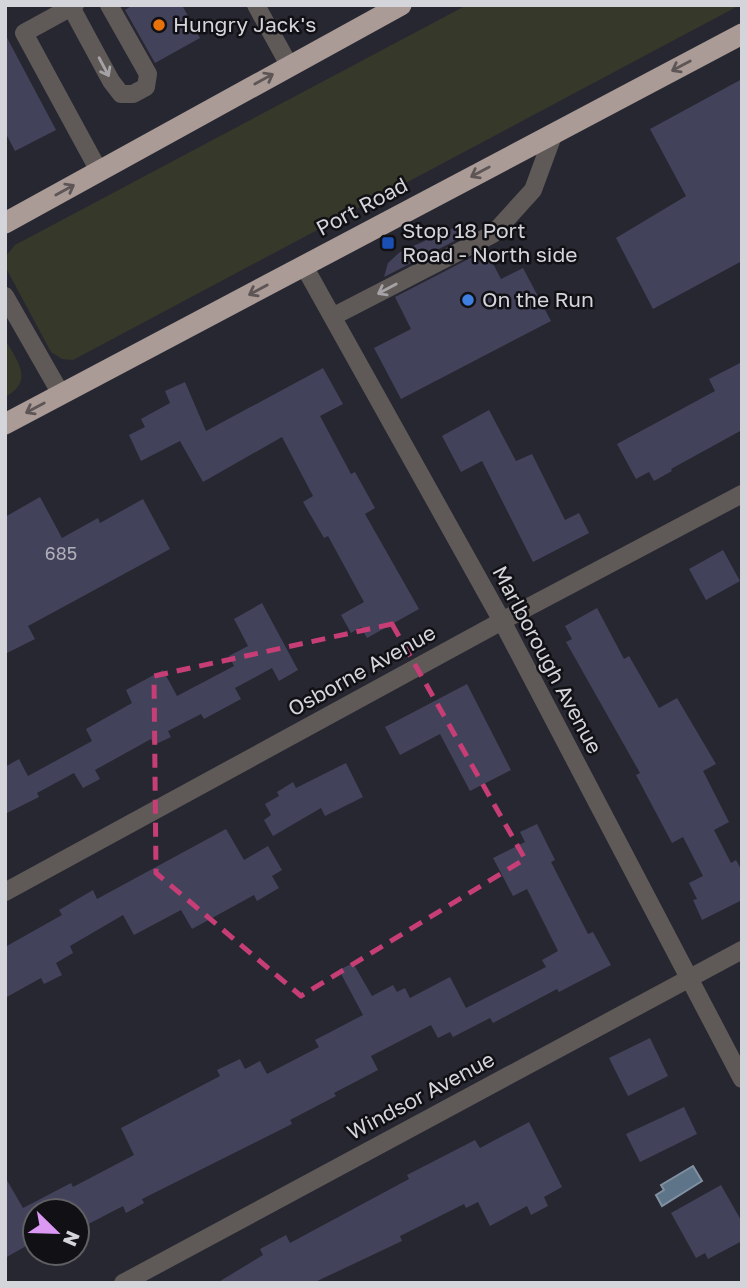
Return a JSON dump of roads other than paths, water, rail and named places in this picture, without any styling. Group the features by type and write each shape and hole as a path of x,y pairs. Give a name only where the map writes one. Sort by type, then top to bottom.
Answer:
{"highway":[{"path":"5,223 401,5"},
{"name":"Port Road","path":"5,424 742,34"}],"street":[{"path":"99,171 24,33 73,6 111,81 121,94 133,94 146,87 148,74 109,5"},
{"path":"256,5 289,65"},
{"path":"334,316 493,233 533,190 554,132"},
{"name":"Marlborough Avenue","path":"304,266 502,621 742,1079"},
{"path":"5,296 61,394"},
{"name":"Osborne Avenue","path":"5,892 502,621 742,494"},
{"name":"Windsor Avenue","path":"123,1283 742,950"}],"water":[{"path":"693,1166 702,1181 662,1206 656,1195 664,1190 661,1185"}],"place":[{"name":"Hungry Jack's","path":"159,25"},
{"name":"Stop 18 Port Road - North side","path":"388,243"},
{"name":"On the Run","path":"468,300"}]}
